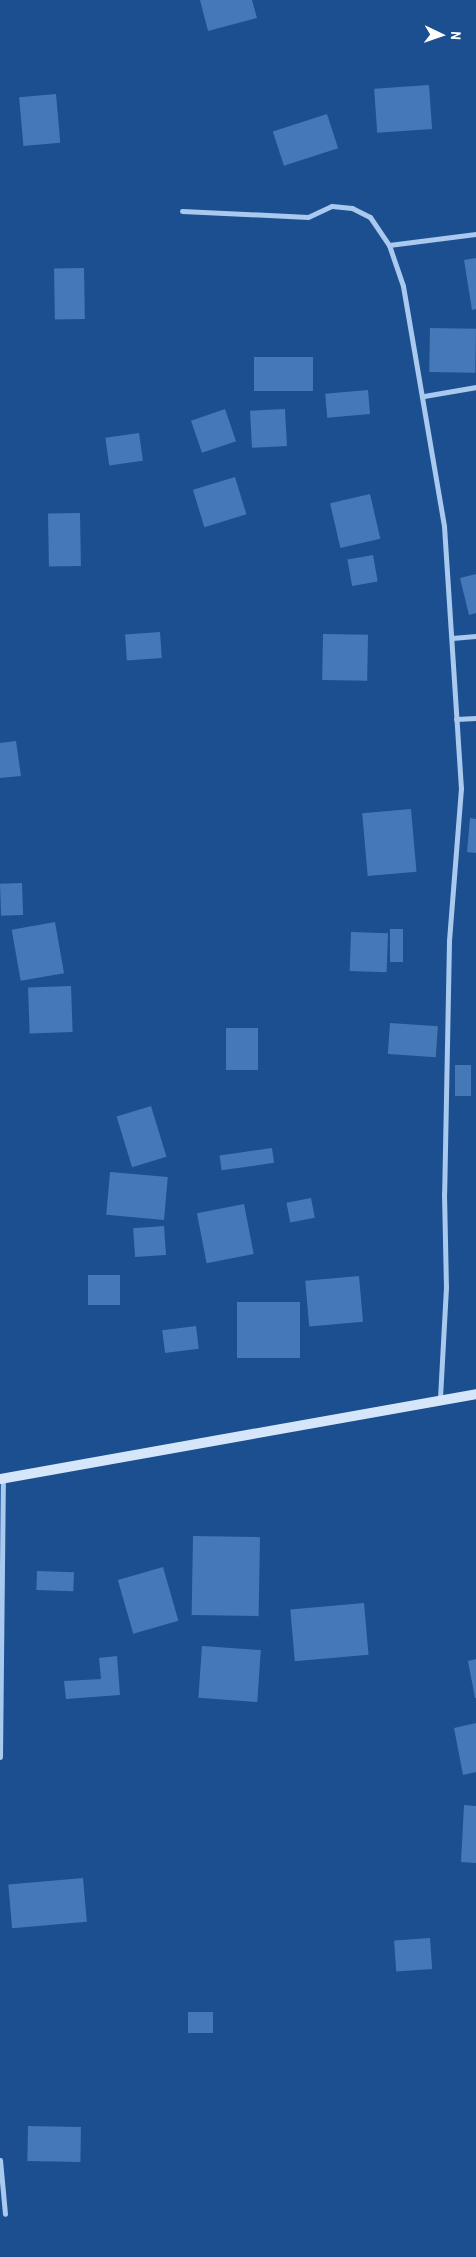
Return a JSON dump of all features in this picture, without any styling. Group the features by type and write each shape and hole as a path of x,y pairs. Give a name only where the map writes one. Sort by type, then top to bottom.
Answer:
{"main road":[{"path":"2,1479 242,1438 440,1398 476,1394"}],"street":[{"path":"182,210 308,217 332,206 352,208 370,217 389,245 404,286 424,396 444,526 460,788 450,940 444,1193 446,1287 440,1398"},
{"path":"389,245 476,234"},
{"path":"424,396 476,387"},
{"path":"452,638 476,636"},
{"path":"456,719 476,718"},
{"path":"0,1757 2,1479"},
{"path":"0,2160 5,2214"}],"building":[{"path":"200,0 252,0 257,18 208,31"},
{"path":"429,85 432,129 377,133 374,89"},
{"path":"56,94 60,143 23,146 19,97"},
{"path":"327,114 338,148 284,166 273,132"},
{"path":"476,258 476,309 472,310 464,260"},
{"path":"84,268 85,319 55,320 54,269"},
{"path":"430,328 476,329 475,373 429,372"},
{"path":"254,357 313,357 313,391 254,391"},
{"path":"368,390 370,414 327,418 325,394"},
{"path":"225,409 236,441 202,453 191,421"},
{"path":"285,409 287,446 252,448 250,411"},
{"path":"139,433 143,461 109,465 105,438"},
{"path":"235,477 246,514 204,527 193,490"},
{"path":"370,494 380,539 340,548 330,503"},
{"path":"80,513 81,566 49,567 48,514"},
{"path":"373,555 378,582 352,586 347,560"},
{"path":"476,574 476,613 469,615 460,578"},
{"path":"160,632 162,658 127,660 125,634"},
{"path":"323,634 368,635 367,681 322,680"},
{"path":"16,741 21,776 0,778 0,743"},
{"path":"411,809 416,872 368,876 362,813"},
{"path":"470,818 476,819 476,853 467,852"},
{"path":"22,883 23,915 1,916 0,884"},
{"path":"55,922 64,973 21,981 12,930"},
{"path":"390,929 403,929 403,962 390,962"},
{"path":"351,932 388,933 387,972 350,971"},
{"path":"71,986 73,1032 30,1033 28,988"},
{"path":"390,1023 438,1026 436,1057 388,1054"},
{"path":"226,1028 258,1028 258,1070 226,1070"},
{"path":"455,1065 471,1065 471,1096 455,1096"},
{"path":"151,1106 166,1157 132,1167 117,1117"},
{"path":"272,1148 274,1163 222,1170 220,1155"},
{"path":"110,1172 168,1177 164,1220 106,1215"},
{"path":"311,1198 315,1218 290,1222 286,1203"},
{"path":"244,1204 254,1254 207,1263 197,1213"},
{"path":"164,1226 166,1255 135,1257 133,1228"},
{"path":"88,1275 120,1275 120,1305 88,1305"},
{"path":"359,1276 363,1322 309,1327 305,1281"},
{"path":"237,1302 300,1302 300,1358 237,1358"},
{"path":"196,1326 199,1349 165,1353 162,1330"},
{"path":"193,1536 260,1537 259,1616 192,1615"},
{"path":"163,1567 178,1621 133,1634 118,1580"},
{"path":"37,1571 74,1572 73,1591 36,1590"},
{"path":"364,1603 369,1655 295,1661 290,1609"},
{"path":"202,1646 261,1650 257,1702 198,1698"},
{"path":"117,1656 120,1695 66,1699 64,1681 101,1679 99,1658"},
{"path":"476,1659 476,1698 475,1698 468,1661"},
{"path":"476,1723 476,1772 463,1775 454,1728"},
{"path":"464,1805 476,1806 476,1863 461,1862"},
{"path":"83,1878 87,1922 12,1928 8,1885"},
{"path":"430,1938 432,1969 396,1971 394,1941"},
{"path":"188,2012 213,2012 213,2033 188,2033"},
{"path":"28,2126 81,2127 80,2162 27,2161"}]}
